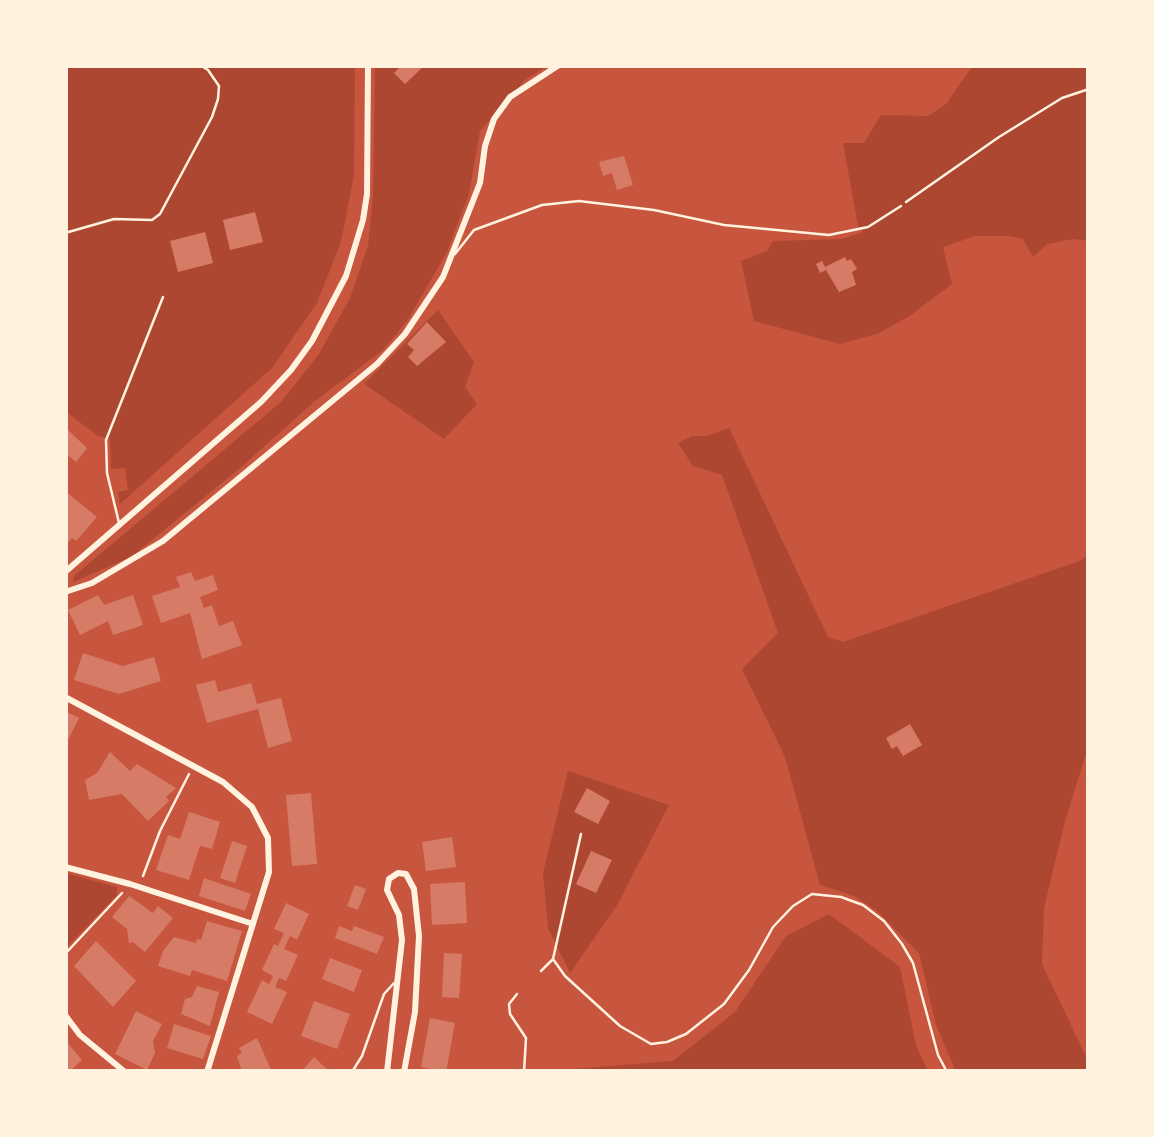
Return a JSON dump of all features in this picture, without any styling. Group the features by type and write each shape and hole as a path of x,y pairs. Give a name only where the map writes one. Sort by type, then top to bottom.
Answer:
{"street":[{"path":"65,572 261,402 291,370 334,303 364,220 368,65"},
{"path":"65,592 92,583 163,541 377,364 428,304 449,264 480,183 484,146 494,118 510,97 559,65"},
{"path":"65,697 194,764 252,806 268,838 268,872 208,1072"},
{"path":"65,867 253,924"},
{"path":"387,1072 402,940 399,915 387,890 389,879 398,873 406,874 414,888 419,936 415,1012 404,1072"},
{"path":"65,1015 80,1035 125,1072"}],"lane":[{"path":"449,264 474,230 542,205 580,201 654,210 724,225 829,235 868,228 901,206"},
{"path":"119,524 107,472 106,440 163,297"},
{"path":"352,1072 362,1056 384,994 399,978"},
{"path":"517,994 510,1004 510,1014 526,1038 524,1072"}],"path":[{"path":"65,233 114,219 152,220 160,214 212,117 218,98 219,86 200,65"},
{"path":"901,206 1000,136 1062,98 1089,89"},
{"path":"65,954 130,884 142,880 160,831 194,764"},
{"path":"541,972 553,959 581,834"},
{"path":"553,959 620,1026 651,1044 667,1042 686,1034 724,1004 773,927 793,906 812,894 840,897 864,905 884,920 902,944 913,963 938,1055 947,1072"}],"shaded area":[{"path":"65,65 355,65 354,175 341,242 317,303 272,368 120,504 118,492 128,490 125,468 111,469 110,439 98,436 65,411"},
{"path":"375,65 549,65 525,80 480,131 469,194 447,252 407,321 382,351 315,401 131,557 73,582 74,576 281,402 319,354 350,298 368,246 373,197"},
{"path":"973,65 1089,65 1089,241 1073,239 1047,244 1033,257 1023,239 1008,236 975,236 943,247 952,284 908,317 877,334 840,344 754,321 741,261 767,251 773,241 842,239 863,232 858,226 843,143 864,143 881,115 928,116 946,104"},
{"path":"438,310 474,362 465,387 477,404 444,439 364,384"},
{"path":"729,428 828,637 843,642 1089,555 1089,744 1044,908 1042,964 1089,1063 1089,1072 956,1072 936,1025 919,953 877,911 854,896 820,885 785,757 742,669 778,633 722,475 693,466 678,443"},
{"path":"568,771 669,805 616,907 570,973 548,928 543,873"},
{"path":"65,873 117,887 117,895 65,949"},
{"path":"829,914 900,967 916,1045 928,1072 534,1072 673,1061 735,1012 786,936"}],"building":[{"path":"402,65 425,65 405,84 394,73"},
{"path":"624,156 633,185 617,190 612,173 603,176 599,162"},
{"path":"255,212 263,242 230,250 223,220"},
{"path":"205,232 213,263 178,272 170,241"},
{"path":"845,257 857,269 852,272 856,285 839,292 826,270 820,273 816,264 822,261 825,267"},
{"path":"427,322 446,342 417,366 408,357 414,350 407,344"},
{"path":"67,429 87,448 76,462 65,453"},
{"path":"65,491 97,517 76,541 72,538 65,546"},
{"path":"191,572 195,581 213,575 218,590 200,597 204,608 212,605 219,626 233,621 242,645 202,659 190,613 161,623 152,596 180,587 176,577"},
{"path":"98,595 104,605 133,595 143,625 113,635 108,621 80,635 68,610"},
{"path":"83,653 123,666 154,657 161,681 119,694 74,680"},
{"path":"215,680 218,692 251,683 257,704 281,698 292,741 268,748 258,709 207,723 196,685"},
{"path":"65,711 79,718 65,746"},
{"path":"910,724 922,745 903,756 897,746 892,749 886,738"},
{"path":"110,752 130,771 137,764 176,788 166,797 169,801 148,821 122,794 89,800 85,780 97,773"},
{"path":"587,788 610,801 598,824 574,812"},
{"path":"311,793 317,864 292,866 286,795"},
{"path":"189,812 220,822 212,849 200,846 189,880 156,870 168,835 180,839"},
{"path":"452,837 456,867 426,871 422,842"},
{"path":"232,841 247,846 235,883 220,878"},
{"path":"591,851 612,860 596,893 576,884"},
{"path":"204,878 251,894 245,911 199,896"},
{"path":"465,882 467,923 432,925 430,884"},
{"path":"355,885 366,889 358,910 347,906"},
{"path":"129,896 153,913 158,906 173,918 145,952 129,943 127,929 112,917"},
{"path":"286,903 309,914 297,940 290,936 284,949 298,955 286,981 279,978 275,987 287,992 272,1024 247,1012 262,980 269,984 273,976 262,970 284,933 274,929"},
{"path":"207,921 242,931 227,981 192,970 190,976 158,966 174,937 196,943 201,940"},
{"path":"339,926 352,931 354,926 384,937 377,954 335,938"},
{"path":"96,941 136,981 113,1007 74,966"},
{"path":"444,953 462,954 459,998 442,997"},
{"path":"330,958 362,970 354,992 322,979"},
{"path":"197,986 219,992 210,1026 181,1014 185,999 192,997"},
{"path":"314,1001 350,1014 337,1049 301,1036"},
{"path":"136,1011 162,1024 153,1041 155,1053 147,1070 115,1054"},
{"path":"430,1018 455,1023 446,1072 421,1067"},
{"path":"174,1024 211,1036 203,1059 167,1048"},
{"path":"257,1038 272,1072 237,1072 241,1068 239,1048"},
{"path":"65,1040 82,1060 73,1072 65,1072"},
{"path":"314,1057 330,1072 301,1072"}]}
